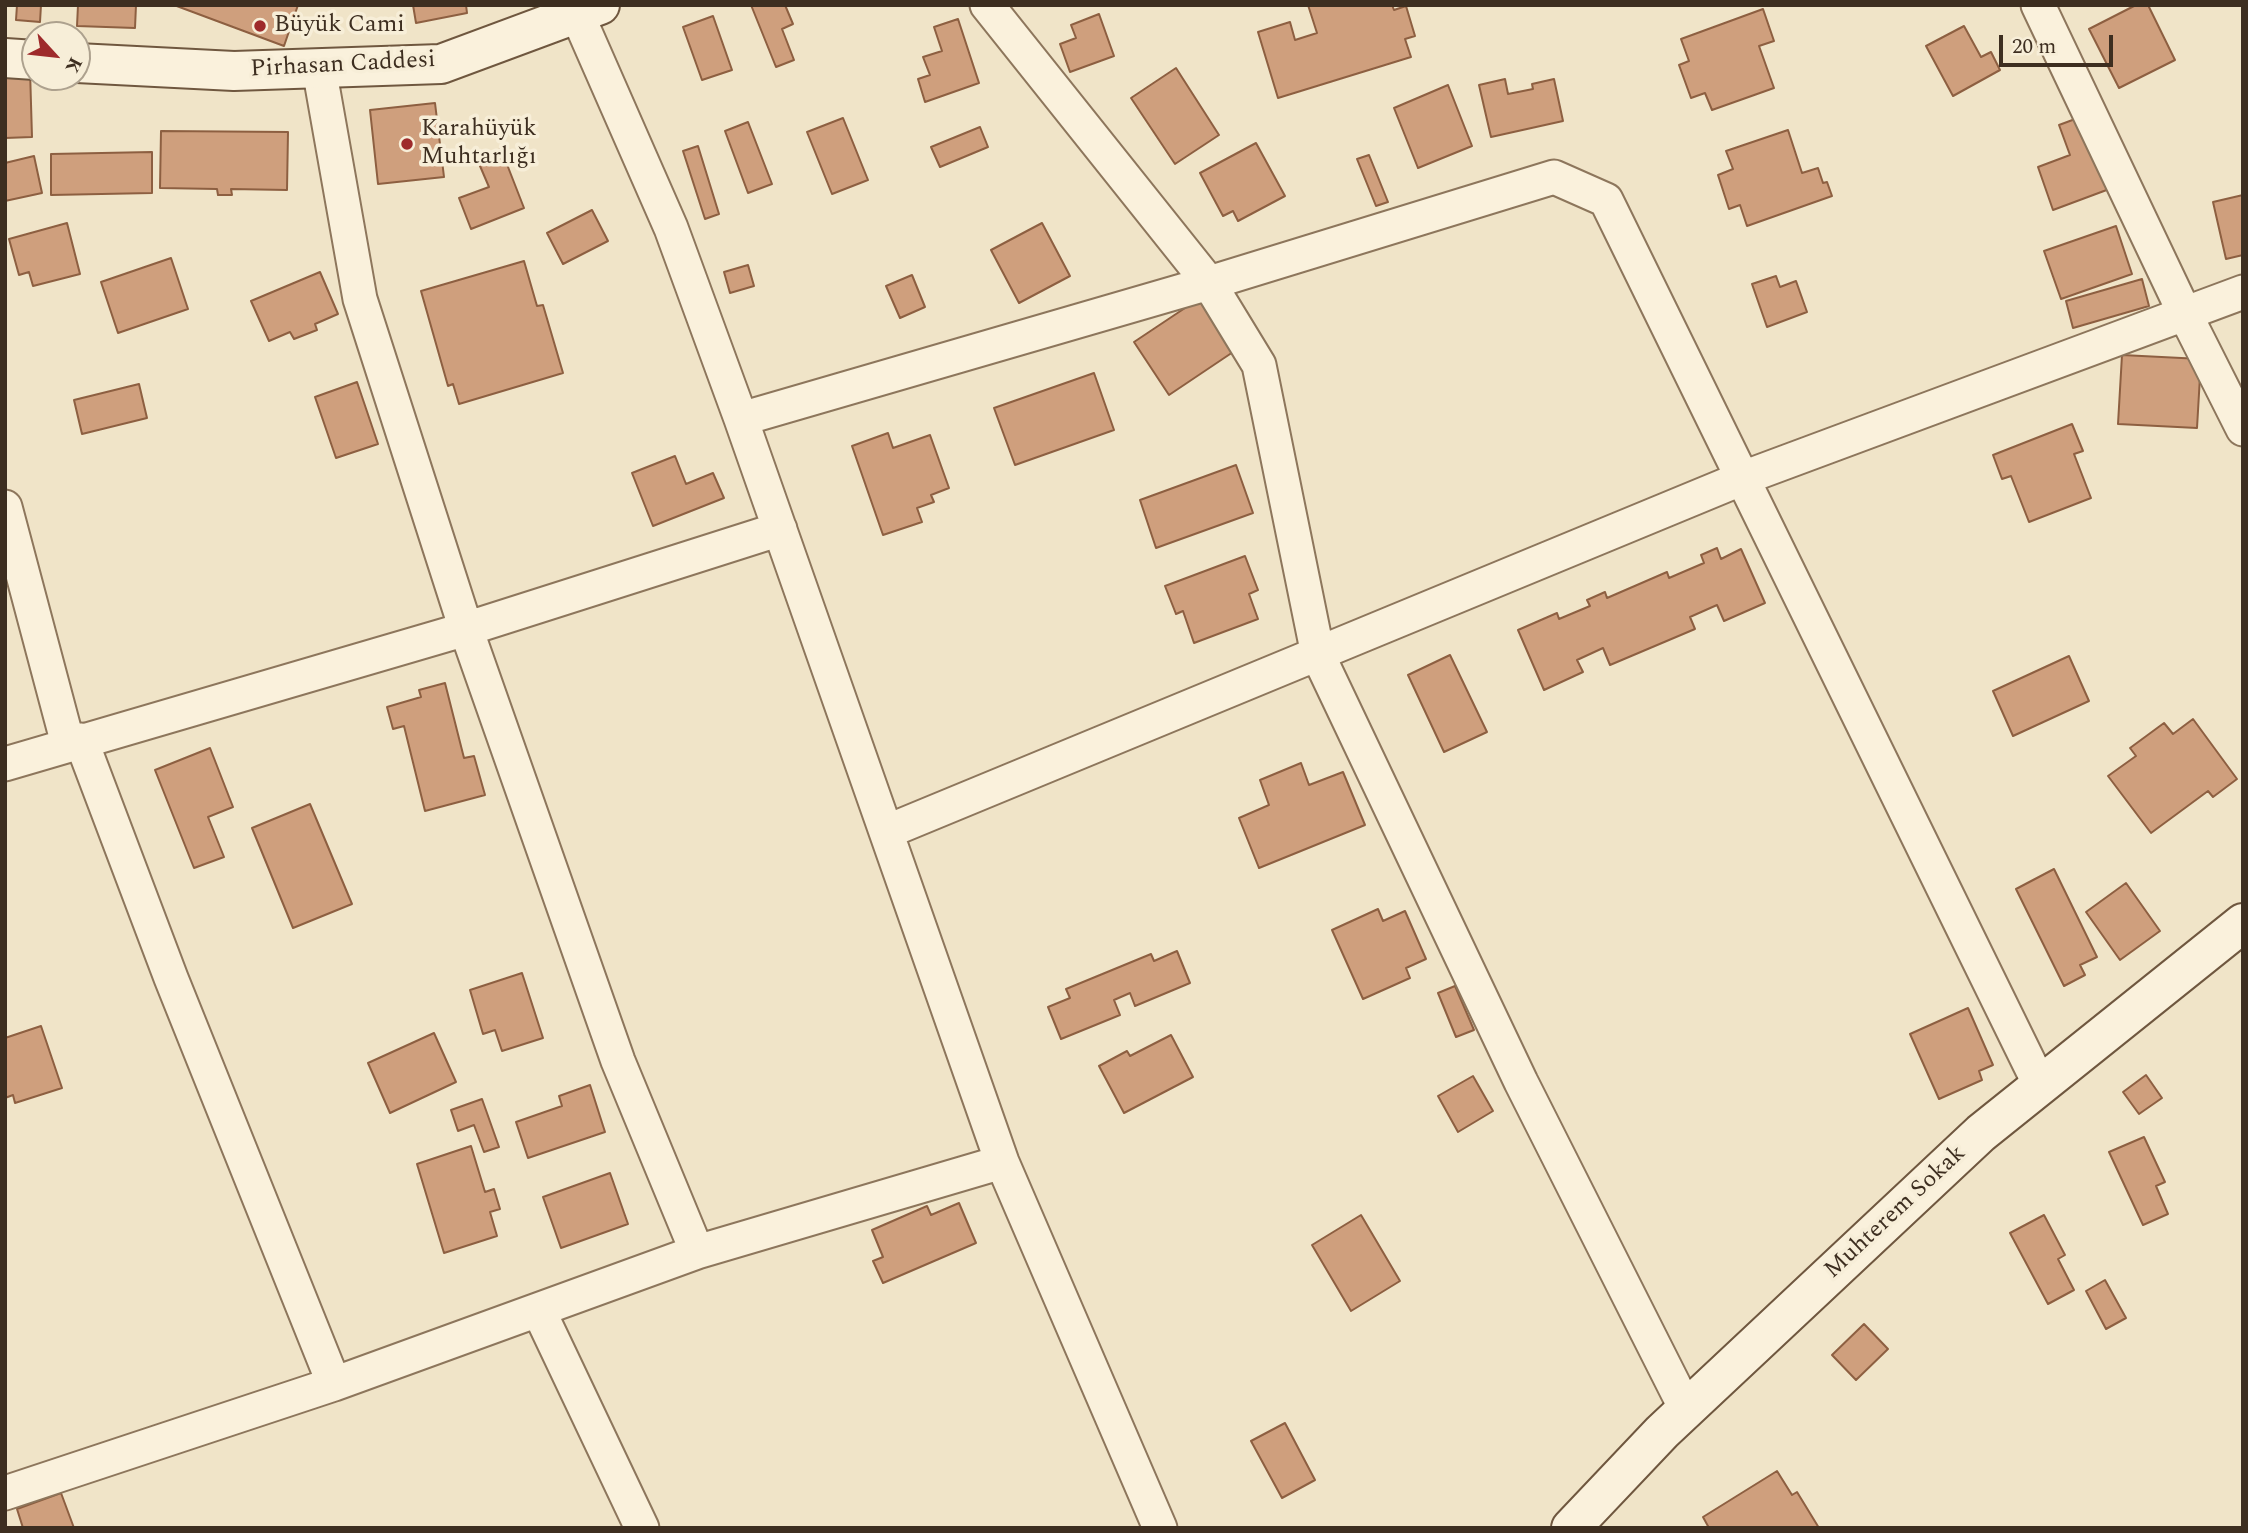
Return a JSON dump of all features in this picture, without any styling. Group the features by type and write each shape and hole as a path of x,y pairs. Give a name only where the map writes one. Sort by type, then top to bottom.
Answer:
{"street":[{"path":"987,5 1209,283 1259,365 1318,655 1521,1082 1686,1409"},
{"path":"2038,5 2243,429"},
{"path":"584,8 671,228 741,419 1002,1162 1160,1528"},
{"name":"Pirhasan Caddesi","path":"91,63 234,72 441,64 584,8"},
{"path":"319,68 360,299 466,629 618,1061 697,1252"},
{"path":"741,419 1209,283 1553,177 1606,200 2040,1085"},
{"path":"886,832 1744,478 2243,292"},
{"path":"5,507 75,742 334,1384"},
{"path":"5,764 466,629 780,529"},
{"name":"Muhterem Sokak","path":"1571,1528 1686,1409 1981,1133 2243,923"},
{"path":"5,1493 334,1384 697,1252 1002,1162"},
{"path":"539,1311 642,1528"}],"building":[{"path":"17,5 41,5 40,21 16,20"},
{"path":"78,5 136,5 135,28 91,26 91,21 77,21"},
{"name":"Büyük Cami","path":"174,5 298,5 284,46"},
{"path":"413,5 466,5 467,13 416,23"},
{"path":"751,5 785,5 793,24 782,29 794,60 776,67"},
{"path":"1308,5 1392,5 1394,10 1406,6 1415,36 1405,39 1411,57 1278,98 1258,32 1290,22 1295,40 1317,33"},
{"path":"2136,5 2148,5 2175,60 2119,88 2089,29"},
{"path":"1763,9 1774,41 1759,46 1774,88 1712,110 1705,93 1691,98 1679,65 1689,61 1681,39"},
{"path":"1099,14 1114,56 1070,72 1060,44 1076,38 1071,25"},
{"path":"713,16 732,70 702,80 683,27"},
{"path":"958,19 979,83 925,102 918,79 930,75 923,57 942,51 934,27"},
{"path":"1964,26 1981,57 1991,52 2000,70 1953,96 1926,46"},
{"path":"1176,68 1219,135 1175,164 1131,98"},
{"path":"5,70 21,70 21,91 31,91 32,137 5,138"},
{"path":"1505,79 1508,94 1533,89 1532,84 1554,79 1563,121 1491,137 1479,85"},
{"path":"1448,85 1472,146 1418,168 1394,108"},
{"name":"Karahüyük Muhtarlığı","path":"435,103 444,177 378,184 370,110"},
{"path":"2086,115 2112,188 2053,210 2038,167 2070,155 2059,125"},
{"path":"843,118 868,180 832,194 807,132"},
{"path":"748,122 772,184 748,193 725,131"},
{"path":"980,127 988,147 940,167 931,147"},
{"path":"1788,130 1802,173 1818,168 1823,183 1827,182 1832,196 1747,226 1740,205 1729,209 1718,175 1733,169 1726,151"},
{"path":"161,131 288,132 287,190 231,189 232,195 218,195 217,189 160,188"},
{"path":"1256,143 1285,196 1238,221 1233,211 1223,216 1200,173"},
{"path":"698,146 719,214 705,219 683,151"},
{"path":"501,149 524,208 471,229 459,198 489,187 477,159"},
{"path":"152,152 152,193 51,195 51,154"},
{"path":"1369,155 1388,202 1376,206 1357,159"},
{"path":"34,156 42,193 5,201 5,163"},
{"path":"2243,195 2243,255 2226,259 2213,202"},
{"path":"592,210 608,241 563,264 547,233"},
{"path":"67,223 80,274 33,286 29,272 19,275 9,239"},
{"path":"1042,223 1070,276 1019,303 991,250"},
{"path":"2116,226 2132,274 2061,299 2044,251"},
{"path":"171,258 188,309 118,333 101,282"},
{"path":"524,261 537,306 543,305 563,373 459,404 453,384 448,386 421,291"},
{"path":"748,265 754,286 730,293 724,272"},
{"path":"320,272 338,314 315,324 317,330 294,339 290,332 269,341 251,301"},
{"path":"912,275 925,307 900,318 886,286"},
{"path":"1776,276 1780,287 1796,281 1807,312 1767,327 1752,284"},
{"path":"2142,279 2149,306 2073,328 2066,301"},
{"path":"1206,294 1242,346 1169,395 1134,342"},
{"path":"2122,355 2201,359 2197,428 2118,424"},
{"path":"1094,373 1114,430 1015,465 994,408"},
{"path":"357,382 378,444 336,458 315,397"},
{"path":"139,384 147,418 82,434 74,400"},
{"path":"2072,424 2083,451 2074,454 2091,498 2029,522 2011,476 2002,479 1993,455"},
{"path":"888,433 893,448 930,435 949,488 931,495 934,502 917,508 922,522 883,535 852,446"},
{"path":"675,456 686,484 713,473 724,498 653,526 632,473"},
{"path":"1236,465 1253,513 1156,548 1140,500"},
{"path":"1717,548 1721,559 1741,549 1765,603 1724,621 1717,605 1690,617 1695,629 1610,665 1603,648 1577,660 1583,672 1544,690 1518,630 1557,613 1559,619 1590,606 1587,600 1605,592 1607,598 1667,572 1669,578 1704,563 1701,555"},
{"path":"1245,556 1258,590 1249,594 1258,619 1194,643 1183,611 1176,614 1165,586"},
{"path":"1450,655 1487,732 1444,752 1408,675"},
{"path":"2069,656 2089,701 2013,736 1993,691"},
{"path":"445,683 464,758 474,756 485,795 425,811 404,726 393,729 387,707 421,697 419,690"},
{"path":"2193,719 2237,779 2213,797 2208,791 2151,833 2108,776 2136,756 2130,748 2164,723 2173,734"},
{"path":"210,748 233,807 208,817 224,857 194,868 155,770"},
{"path":"1301,763 1309,785 1343,772 1365,825 1259,868 1239,818 1269,805 1260,780"},
{"path":"310,804 352,904 293,928 252,828"},
{"path":"2054,869 2097,957 2080,965 2085,975 2064,986 2016,889"},
{"path":"2126,883 2160,931 2120,960 2086,912"},
{"path":"1378,909 1383,921 1405,911 1426,959 1406,968 1410,978 1363,999 1332,930"},
{"path":"1177,951 1190,983 1135,1006 1130,993 1114,1000 1120,1015 1061,1039 1048,1007 1070,998 1066,989 1151,954 1154,961"},
{"path":"522,973 543,1038 502,1051 495,1030 483,1034 470,990"},
{"path":"1455,986 1474,1030 1456,1037 1438,993"},
{"path":"1968,1008 1993,1065 1979,1071 1982,1080 1939,1099 1910,1034"},
{"path":"41,1026 62,1088 15,1103 13,1095 5,1098 5,1038"},
{"path":"434,1033 456,1082 390,1113 368,1063"},
{"path":"1171,1035 1193,1077 1124,1113 1099,1066 1127,1051 1130,1056"},
{"path":"2146,1075 2162,1098 2139,1114 2123,1092"},
{"path":"1473,1076 1493,1111 1458,1132 1438,1096"},
{"path":"590,1085 605,1132 528,1158 516,1122 562,1106 559,1096"},
{"path":"482,1099 499,1147 484,1152 474,1125 458,1131 451,1110"},
{"path":"2144,1137 2165,1182 2156,1186 2168,1214 2143,1225 2109,1152"},
{"path":"471,1146 485,1192 494,1189 500,1209 490,1212 497,1236 444,1253 417,1164"},
{"path":"610,1173 628,1224 561,1248 543,1197"},
{"path":"959,1203 976,1243 883,1283 873,1261 883,1257 872,1230 927,1206 931,1215"},
{"path":"1361,1215 1400,1281 1351,1311 1312,1245"},
{"path":"2044,1215 2065,1255 2058,1259 2074,1290 2048,1304 2010,1233"},
{"path":"2105,1280 2126,1318 2106,1329 2086,1291"},
{"path":"1864,1324 1888,1349 1856,1380 1832,1355"},
{"path":"1285,1423 1315,1480 1282,1498 1251,1441"},
{"path":"1777,1471 1792,1495 1797,1492 1819,1528 1709,1528 1703,1517"},
{"path":"61,1493 74,1528 23,1528 17,1509"}],"place":[{"name":"Büyük Cami","path":"260,26"},
{"name":"Karahüyük Muhtarlığı","path":"407,144"}]}
